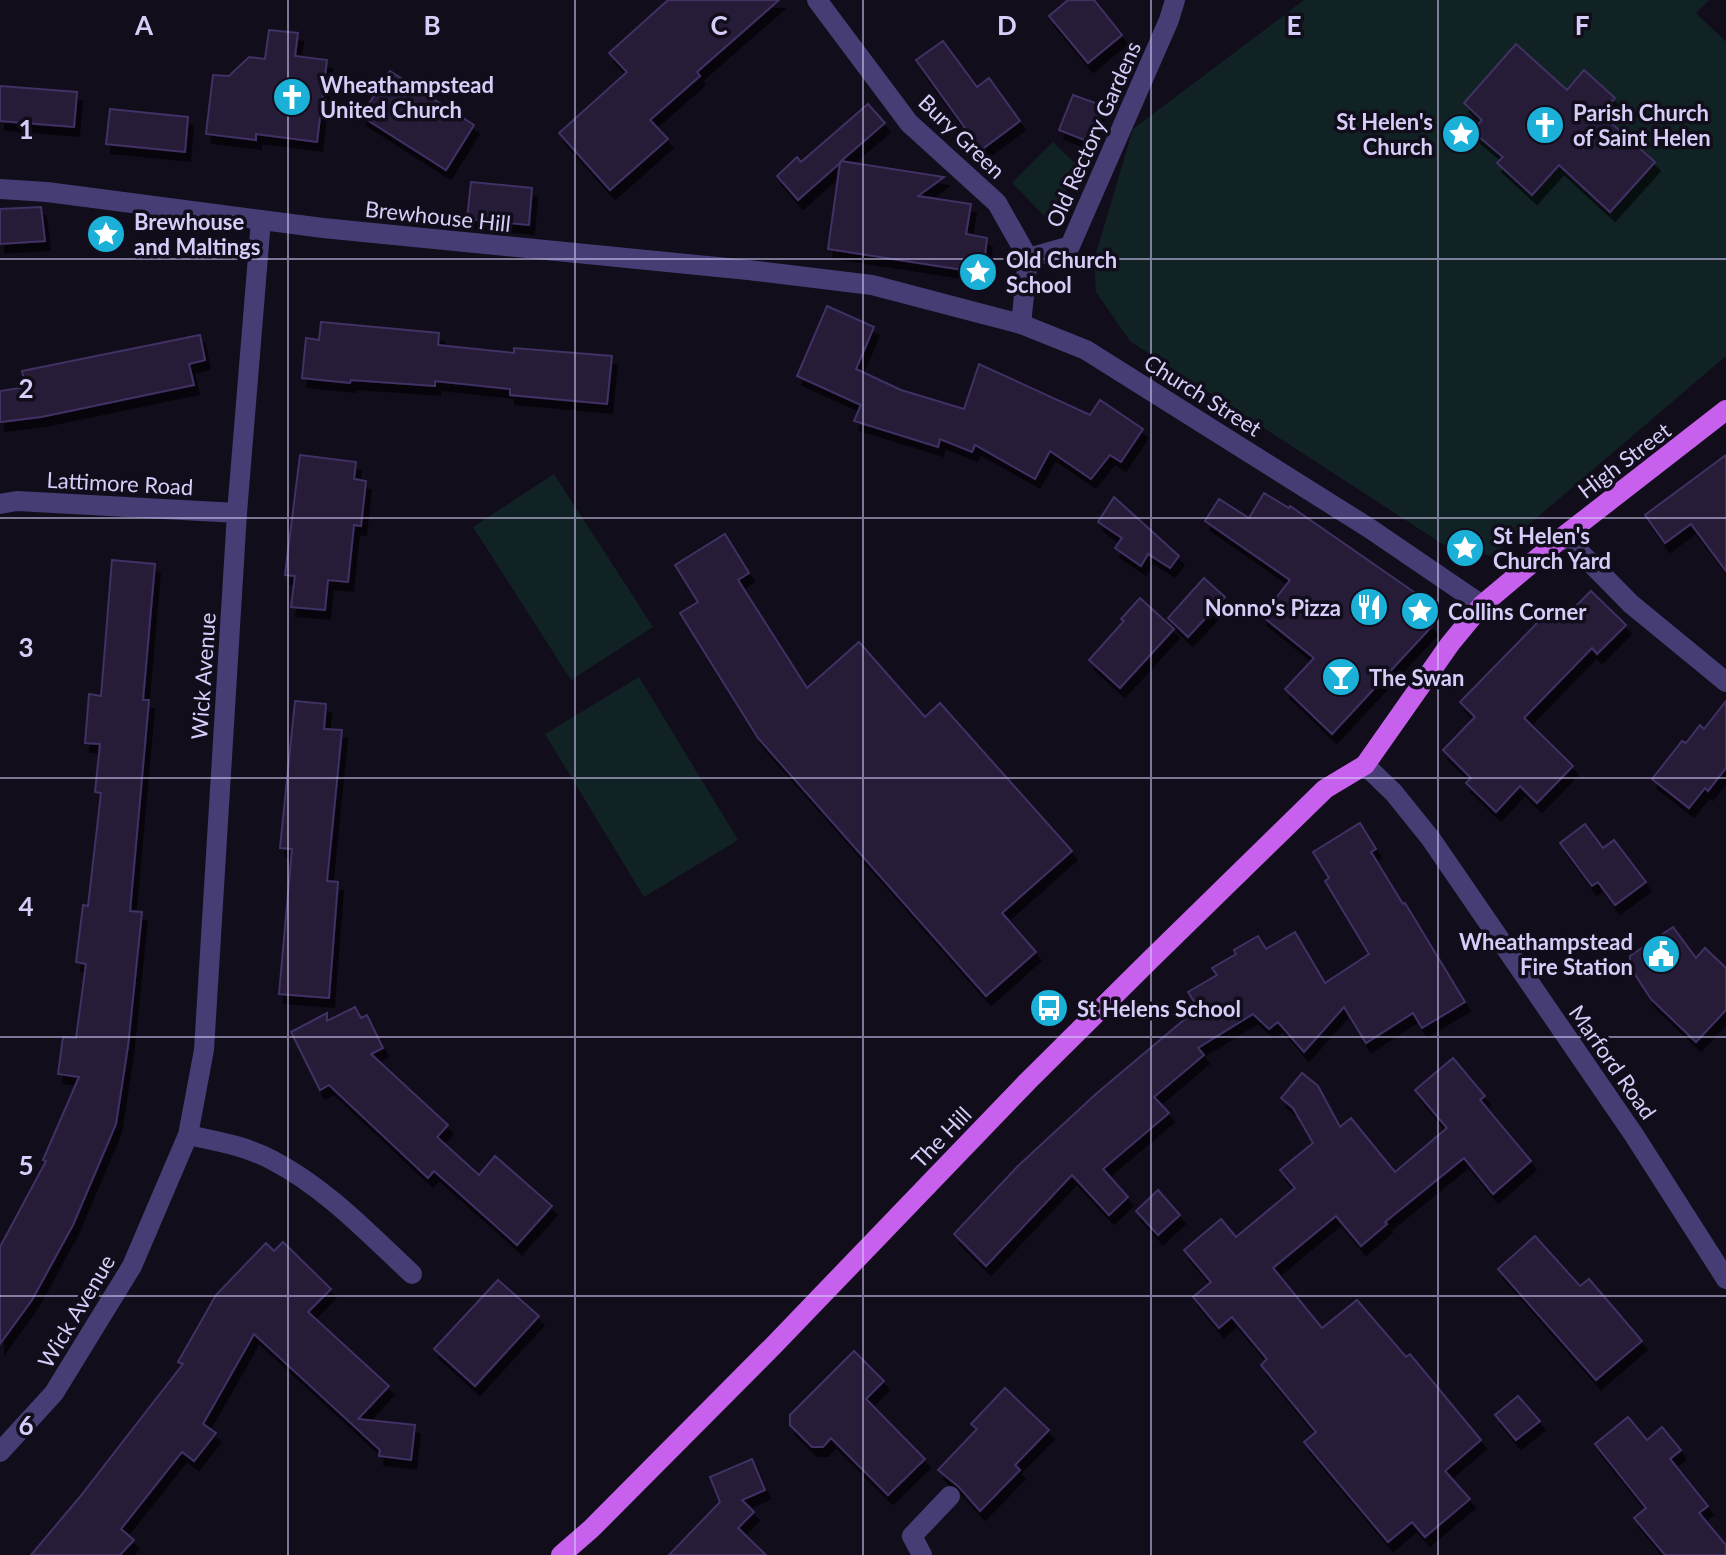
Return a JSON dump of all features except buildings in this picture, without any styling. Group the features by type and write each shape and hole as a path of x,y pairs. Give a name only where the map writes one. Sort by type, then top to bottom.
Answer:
{"main road":[{"name":"High Street","path":"1365,765 1450,644 1482,605 1564,536 1726,410"},
{"name":"The Hill","path":"561,1555 591,1529 774,1345 1118,992 1325,789 1365,765"}],"street":[{"name":"Bury Green","path":"817,0 909,123 997,203 1028,258"},
{"name":"Old Rectory Gardens","path":"1028,258 1070,246 1175,0"},
{"name":"Brewhouse Hill","path":"0,189 872,285"},
{"name":"Wick Avenue","path":"0,1452 54,1393 132,1266 188,1135 204,1050 237,513 261,220"},
{"path":"1021,324 1028,258"},
{"name":"Church Street","path":"872,285 1021,324 1086,350 1369,528 1482,605"},
{"name":"Lattimore Road","path":"0,504 17,501 237,513"},
{"path":"1564,536 1631,604 1726,682"},
{"name":"Marford Road","path":"1365,765 1394,793 1431,839 1634,1135 1726,1279"},
{"path":"188,1135 239,1147 270,1159 299,1176 335,1202 412,1274"},
{"path":"922,1555 912,1536 950,1496"}],"shaded area":[{"path":"1304,0 1709,0 1696,13 1726,42 1726,356 1492,556 1444,545 1130,341 1096,292 1094,260 1133,129","holes":["1517,45 1567,90 1585,70 1615,98 1601,114 1654,162 1610,212 1559,165 1532,195 1497,163 1512,147 1473,131 1482,120 1464,103"]},
{"path":"1053,142 1077,165 1052,224 1012,183"},
{"path":"554,474 653,627 571,680 473,527"},
{"path":"639,677 738,840 644,897 545,734"}],"place":[{"name":"Wheathampstead United Church","path":"292,97"},
{"name":"Parish Church of Saint Helen","path":"1545,125"},
{"name":"St Helen's Church","path":"1461,134"},
{"name":"Brewhouse and Maltings","path":"106,234"},
{"name":"Old Church School","path":"978,272"},
{"name":"St Helen's Church Yard","path":"1465,548"},
{"name":"Nonno's Pizza","path":"1369,607"},
{"name":"Collins Corner","path":"1420,611"},
{"name":"The Swan","path":"1341,677"},
{"name":"Wheathampstead Fire Station","path":"1661,954"},
{"name":"St Helens School","path":"1049,1008"}]}
